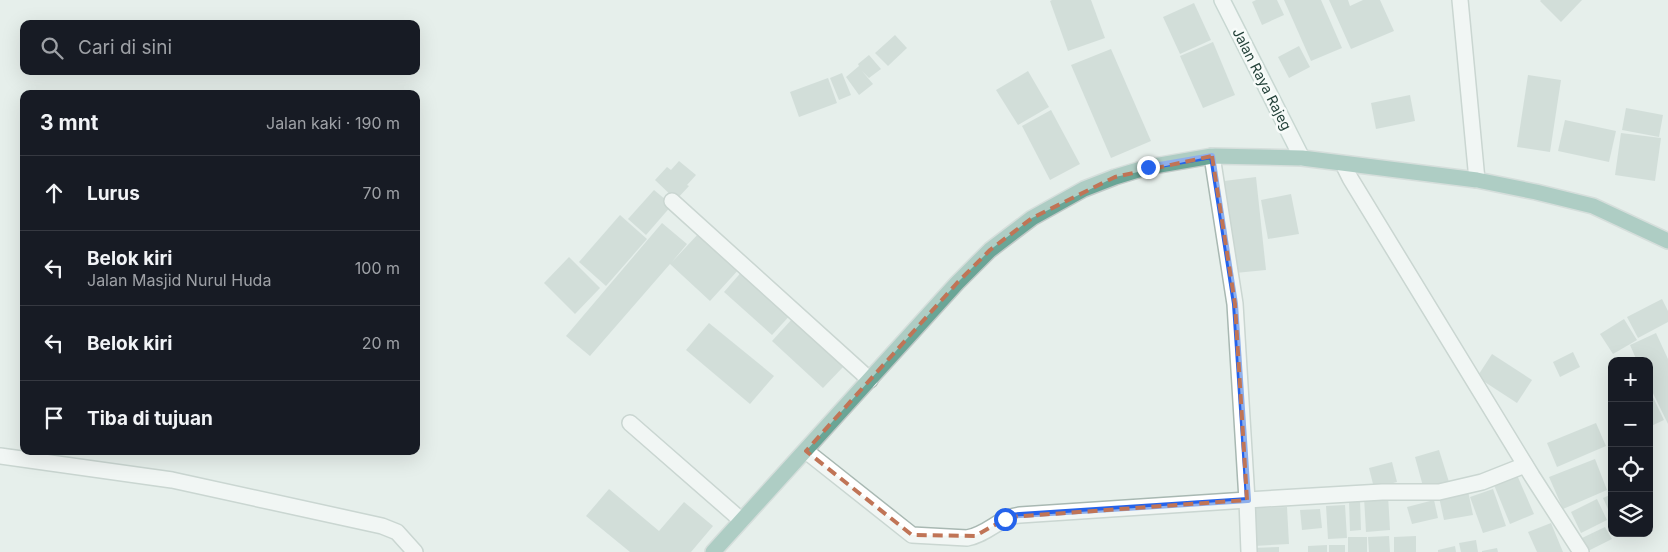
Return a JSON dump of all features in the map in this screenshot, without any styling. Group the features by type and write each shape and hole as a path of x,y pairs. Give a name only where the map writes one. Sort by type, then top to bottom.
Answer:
{"main road":[{"path":"713,552 957,283 990,250 1032,218 1084,189 1115,176 1148,167 1212,156 1302,158 1477,180 1536,192 1593,206 1668,241"}],"street":[{"name":"Jalan Raya Rajeg","path":"1222,0 1302,158"},
{"path":"1460,0 1477,180"},
{"path":"1212,156 1235,304 1248,500 1249,552"},
{"path":"1343,164 1525,464 1581,552"},
{"path":"672,200 870,380"},
{"path":"630,423 741,520"},
{"path":"806,451 909,533 926,536 974,536 989,530 1008,516 1382,492 1439,492 1482,482 1525,464"},
{"path":"0,456 172,480 382,526 397,532 416,552"}],"highlighted area":[{"path":"1212,156 1235,304 1247,500 1009,517 975,536 912,535 806,451 957,283 990,250 1032,218 1115,177"}],"building":[{"path":"1091,0 1105,38 1068,51 1050,1"},
{"path":"1256,0 1277,0 1284,15 1262,25 1252,2"},
{"path":"1284,0 1321,0 1342,48 1311,61"},
{"path":"1329,0 1348,0 1350,6 1363,0 1380,0 1394,31 1351,49"},
{"path":"1541,0 1582,0 1561,22"},
{"path":"1194,3 1211,40 1180,54 1163,17"},
{"path":"895,35 907,48 888,66 875,53"},
{"path":"1213,42 1235,95 1203,108 1180,56"},
{"path":"1299,46 1310,67 1289,78 1278,57"},
{"path":"1111,49 1151,141 1111,158 1071,65"},
{"path":"869,55 881,69 869,78 862,71 873,84 859,95 846,77"},
{"path":"1028,71 1049,107 1018,125 996,90"},
{"path":"842,73 851,95 839,100 830,78"},
{"path":"1528,75 1561,80 1550,152 1517,147"},
{"path":"828,78 837,103 799,117 790,92"},
{"path":"1410,95 1415,121 1376,129 1371,103"},
{"path":"1626,108 1663,115 1659,137 1622,130"},
{"path":"1051,110 1080,164 1050,180 1022,126"},
{"path":"1565,120 1616,131 1609,162 1558,151"},
{"path":"1621,133 1661,138 1655,181 1615,175"},
{"path":"679,161 696,175 676,200 655,180 667,167 671,170"},
{"path":"1256,177 1266,270 1235,273 1224,181"},
{"path":"654,190 672,205 646,235 628,219"},
{"path":"1291,194 1299,234 1268,239 1261,200"},
{"path":"620,215 647,239 606,286 579,262"},
{"path":"662,223 687,244 672,262 700,232 740,268 710,301 670,264 590,356 566,336"},
{"path":"569,257 600,288 575,314 544,283"},
{"path":"744,269 793,312 772,335 724,292"},
{"path":"1662,299 1668,311 1668,322 1638,338 1627,317"},
{"path":"793,318 844,366 823,388 772,341"},
{"path":"1624,319 1637,340 1613,354 1600,334"},
{"path":"709,323 774,376 750,404 686,350"},
{"path":"1656,333 1668,359 1668,424 1653,393 1653,357 1635,357 1630,345"},
{"path":"1573,352 1580,367 1560,377 1553,362"},
{"path":"1492,354 1532,380 1517,403 1477,377"},
{"path":"1653,397 1664,420 1653,425"},
{"path":"1596,423 1606,446 1557,467 1547,443"},
{"path":"1439,450 1449,482 1424,490 1415,457"},
{"path":"1595,459 1607,490 1563,509 1549,477"},
{"path":"1392,462 1397,482 1374,488 1369,468"},
{"path":"1517,475 1534,514 1510,524 1494,485"},
{"path":"609,489 659,531 684,502 713,526 691,552 630,552 586,516"},
{"path":"1493,489 1506,526 1483,533 1470,497"},
{"path":"1468,491 1473,515 1444,520 1439,497"},
{"path":"1388,495 1390,530 1366,532 1364,497"},
{"path":"1608,496 1608,509 1603,498"},
{"path":"1360,499 1361,530 1350,531 1349,500"},
{"path":"1597,499 1607,520 1581,533 1571,512"},
{"path":"1434,500 1438,518 1412,524 1407,507"},
{"path":"1345,505 1347,538 1328,539 1326,506"},
{"path":"1287,507 1289,544 1254,546 1252,508"},
{"path":"1320,509 1322,528 1302,530 1300,510"},
{"path":"1551,523 1563,552 1537,552 1528,532"},
{"path":"1605,527 1608,537 1612,539 1588,551 1582,538"},
{"path":"1389,536 1390,552 1369,552 1368,537"},
{"path":"1416,536 1416,552 1394,552 1394,537"},
{"path":"1348,537 1367,537 1367,552 1348,552"},
{"path":"1476,540 1478,552 1461,552 1459,543"},
{"path":"1327,545 1327,552 1308,552 1308,546"},
{"path":"1329,545 1345,545 1345,552 1329,552"},
{"path":"1455,546 1456,552 1438,552 1438,550"},
{"path":"1279,547 1279,552 1252,552 1252,548"},
{"path":"1497,548 1498,552 1482,552 1482,551"}],"route":[{"path":"1005,519 1008,516 1020,515 1248,500 1235,304 1212,156 1148,167"}]}
